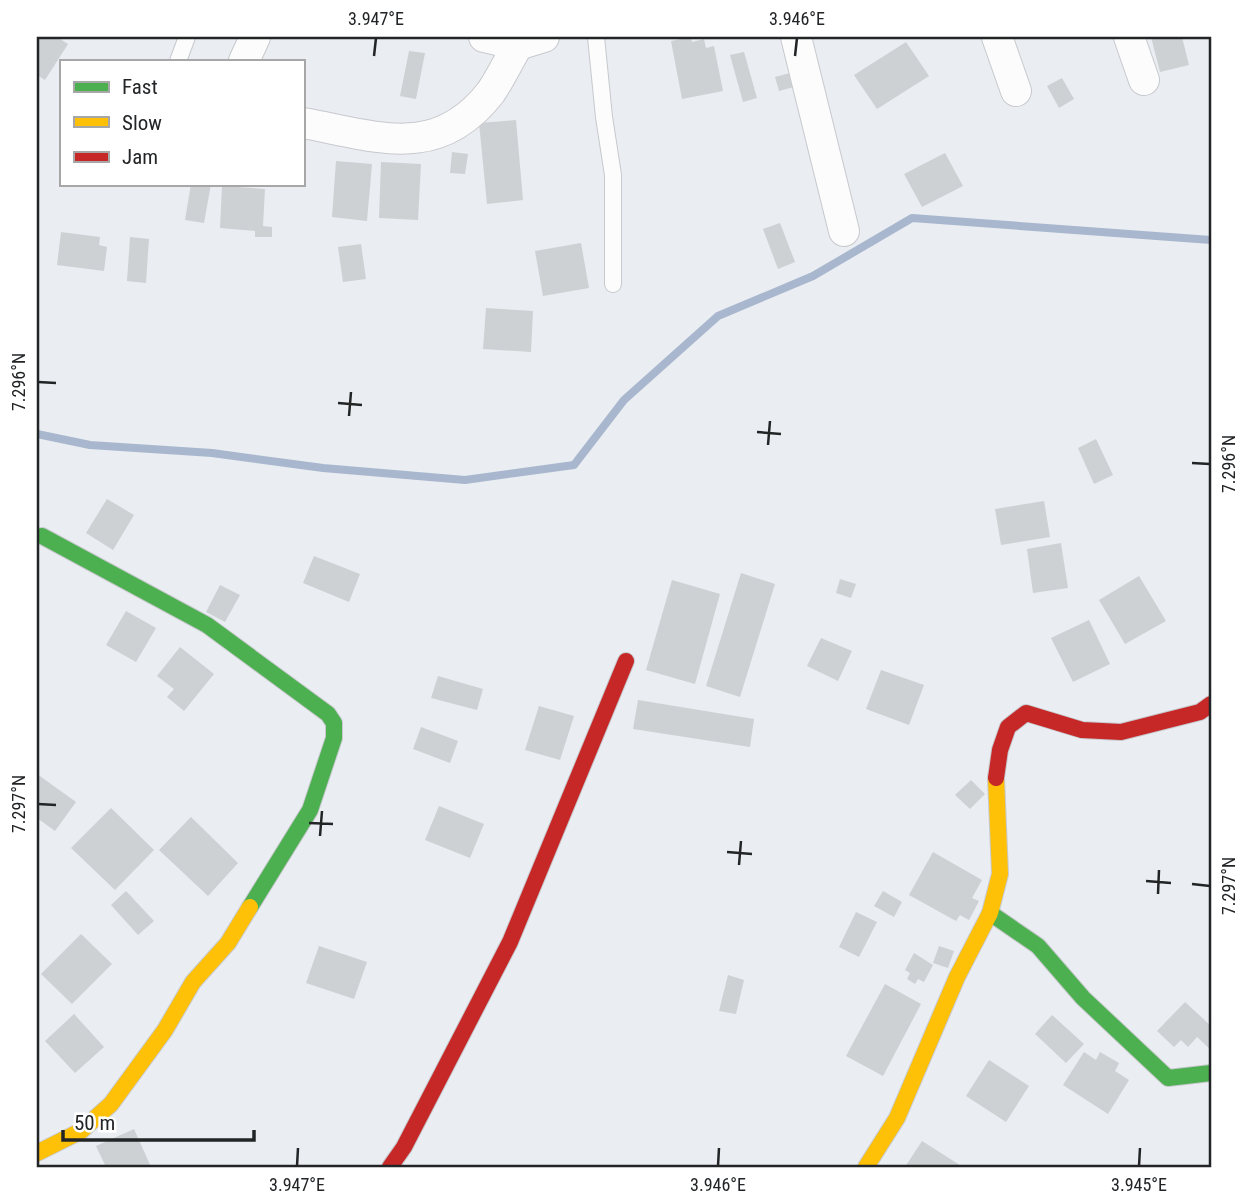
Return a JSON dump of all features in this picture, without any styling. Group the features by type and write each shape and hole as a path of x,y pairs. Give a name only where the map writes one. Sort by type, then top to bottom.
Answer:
{"street":[{"path":"244,60 255,37"},
{"path":"484,37 526,39"},
{"path":"796,37 844,231"},
{"path":"997,37 1016,91"},
{"path":"1129,37 1144,80"},
{"path":"304,123 408,141 454,128 490,92 526,39"},
{"path":"37,1153 81,1131 111,1104 164,1030 193,982 228,943 310,810 334,738 334,723 328,714 207,625 42,536"},
{"path":"390,1167 404,1147 510,942 626,661"},
{"path":"866,1167 897,1118 957,977 990,913 1000,874 995,786 1000,750 1008,727 1026,713 1082,730 1121,732 1200,712 1211,704"},
{"path":"990,913 1038,946 1083,998 1168,1078 1211,1073"}],"lane":[{"path":"178,60 187,37"},
{"path":"596,37 613,175 613,284"}],"building":[{"path":"37,37 57,37 68,44 45,80 37,75"},
{"path":"691,37 692,42 704,39 706,48 714,46 723,91 682,99 671,41"},
{"path":"1151,37 1182,37 1189,65 1160,72"},
{"path":"906,42 929,76 877,109 854,75"},
{"path":"409,51 425,53 416,99 400,96"},
{"path":"744,52 757,98 743,102 730,55"},
{"path":"790,73 794,87 779,91 775,77"},
{"path":"1062,78 1074,99 1059,108 1047,86"},
{"path":"516,120 523,200 487,204 479,123"},
{"path":"452,152 468,154 465,174 450,173"},
{"path":"945,153 963,186 922,207 904,174"},
{"path":"336,161 372,164 367,221 332,217"},
{"path":"381,162 421,164 418,220 379,218"},
{"path":"191,186 211,186 204,223 185,220"},
{"path":"222,186 265,189 263,226 272,227 272,237 255,237 255,231 220,228"},
{"path":"780,223 795,262 778,269 763,229"},
{"path":"61,232 100,237 99,245 107,247 104,271 57,265"},
{"path":"130,237 149,239 146,283 127,281"},
{"path":"581,243 589,288 543,296 535,251"},
{"path":"361,244 366,279 343,282 338,247"},
{"path":"486,308 533,311 531,352 483,349"},
{"path":"1096,439 1113,475 1094,484 1078,448"},
{"path":"107,499 134,515 113,550 86,533"},
{"path":"1044,501 1050,537 1001,545 995,509"},
{"path":"1061,543 1068,588 1033,593 1027,549"},
{"path":"314,556 360,574 349,602 303,583"},
{"path":"741,573 775,584 740,697 706,686"},
{"path":"1139,576 1166,621 1125,644 1099,600"},
{"path":"840,579 856,584 851,598 836,593"},
{"path":"672,580 720,594 695,684 646,670"},
{"path":"220,585 240,595 225,622 206,612"},
{"path":"126,611 156,628 136,662 106,645"},
{"path":"1089,620 1110,664 1073,682 1051,638"},
{"path":"821,638 852,651 838,681 807,666"},
{"path":"180,647 214,674 184,711 167,697 174,689 157,676"},
{"path":"881,670 924,685 909,725 866,709"},
{"path":"438,676 483,689 477,710 431,698"},
{"path":"638,700 754,719 750,747 633,729"},
{"path":"539,706 574,716 560,760 525,750"},
{"path":"421,727 458,741 450,763 413,749"},
{"path":"37,774 76,802 55,831 37,818"},
{"path":"971,780 985,794 970,809 955,795"},
{"path":"439,806 484,824 470,858 425,840"},
{"path":"111,808 154,850 115,890 71,848"},
{"path":"191,817 238,863 208,896 159,850"},
{"path":"933,852 982,880 972,898 979,901 969,920 960,915 956,921 909,895"},
{"path":"126,891 154,921 138,935 111,905"},
{"path":"883,891 902,902 894,917 874,906"},
{"path":"856,912 877,922 859,957 839,947"},
{"path":"81,934 112,964 72,1004 41,974"},
{"path":"319,946 367,962 354,999 306,983"},
{"path":"939,946 954,951 948,968 933,963"},
{"path":"914,953 933,965 924,982 918,979 915,984 907,979 910,973 905,970"},
{"path":"728,975 744,980 736,1014 719,1011"},
{"path":"885,984 921,1004 883,1076 846,1056"},
{"path":"1185,1002 1211,1026 1210,1049 1197,1037 1188,1047 1181,1040 1174,1047 1157,1031"},
{"path":"74,1014 104,1047 75,1073 45,1041"},
{"path":"1052,1015 1084,1044 1066,1063 1035,1034"},
{"path":"1084,1052 1096,1060 1100,1052 1119,1063 1115,1071 1129,1080 1108,1114 1063,1085"},
{"path":"989,1060 1029,1086 1006,1122 966,1096"},
{"path":"134,1129 151,1167 106,1167 96,1146"},
{"path":"922,1141 963,1167 905,1167"}],"waterway":[{"path":"37,434 90,445 212,453 323,468 465,480 574,465 624,400 718,316 813,276 912,218 1211,240"}],"traffic: fast":[{"path":"42,536 207,625 328,714 334,723 334,738 310,810 250,907"},
{"path":"990,913 1038,946 1083,998 1168,1078 1211,1073"}],"traffic: slow":[{"path":"866,1167 897,1118 957,977 990,913 1000,874 996,778"},
{"path":"37,1153 81,1131 111,1104 165,1030 193,982 228,943 250,907"}],"traffic: jam":[{"path":"390,1167 404,1147 510,942 626,661"},
{"path":"996,778 1000,750 1008,727 1026,713 1082,730 1121,732 1200,712 1211,704"}]}
